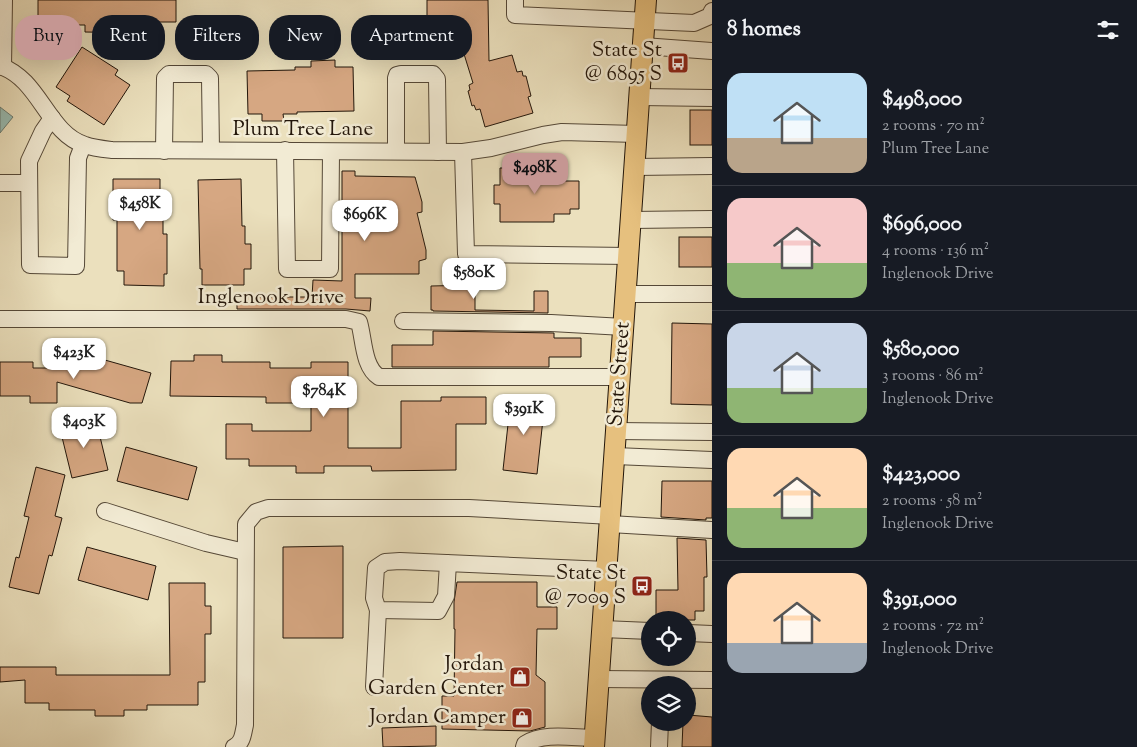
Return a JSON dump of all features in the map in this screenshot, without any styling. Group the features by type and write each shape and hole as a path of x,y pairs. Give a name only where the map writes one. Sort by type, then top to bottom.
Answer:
{"main road":[{"name":"State Street","path":"594,743 646,0"}],"street":[{"path":"2,66 4,0"},
{"path":"515,0 515,15 694,23 710,16 712,11"},
{"path":"643,46 712,51"},
{"name":"Plum Tree Lane","path":"2,66 21,78 36,93 52,118 66,133 83,145 112,150 463,152 491,148 562,132 637,134"},
{"path":"164,151 165,78 169,74 206,74 210,78 211,150"},
{"path":"396,151 397,75 433,74 437,79 438,152"},
{"path":"640,97 712,98"},
{"path":"52,118 43,130 29,161 30,265 76,266 78,158 83,145"},
{"path":"285,150 287,269 330,269 330,152"},
{"path":"463,152 466,254 629,256"},
{"path":"635,167 712,166"},
{"path":"0,183 28,183"},
{"path":"631,220 712,218"},
{"path":"626,294 712,294"},
{"name":"Inglenook Drive","path":"0,319 346,319 359,322 366,355 374,374 379,377 620,377"},
{"path":"404,320 624,327"},
{"path":"616,430 712,432"},
{"path":"615,456 712,460"},
{"path":"234,747 238,745 242,737 245,725 246,524 256,512 268,508 469,508 712,530"},
{"path":"105,511 206,543 245,552"},
{"path":"374,688 378,610 374,598 376,568 385,562 400,561 607,570"},
{"path":"378,610 438,610 446,596 448,563"},
{"path":"602,629 641,631"},
{"path":"696,633 712,634"},
{"path":"599,679 641,681"},
{"path":"696,681 712,680"},
{"path":"659,747 660,731"},
{"path":"524,747 532,739 545,737 594,743"}],"water":[{"path":"0,107 13,117 0,133"}],"building":[{"path":"38,0 176,0 175,22 165,22 165,15 92,15 92,32 85,32 85,25 82,25 82,15 38,15"},
{"path":"427,0 488,0 489,61 512,55 517,72 522,71 523,76 526,76 531,96 528,97 533,113 485,127 480,109 476,110 474,105 472,106 468,91 470,90 469,85 473,83 466,60 472,60 472,15 427,15"},
{"path":"82,47 92,53 92,60 102,60 118,70 115,75 130,85 104,125 67,101 70,96 56,87 74,60 82,60"},
{"path":"335,60 335,67 353,67 354,111 283,114 284,121 262,121 262,114 248,114 247,71 295,70 295,67 311,67 311,61"},
{"path":"690,110 712,110 712,145 690,145"},
{"path":"500,168 560,168 560,181 579,181 579,209 570,209 570,214 554,214 554,222 500,222 500,204 494,204 494,185 500,185"},
{"path":"342,171 355,171 355,176 415,177 422,202 422,212 417,213 426,250 426,259 419,261 419,274 355,274 355,298 371,298 370,311 346,309 237,309 237,297 312,297 313,280 342,281"},
{"path":"113,179 160,179 160,195 163,195 163,234 167,234 167,274 164,274 164,286 124,285 124,271 117,271 117,220 113,220"},
{"path":"241,179 242,226 245,226 245,244 251,244 251,269 244,269 244,285 202,285 198,180"},
{"path":"679,237 712,237 712,267 679,267"},
{"path":"475,285 475,310 534,311 534,291 548,291 548,313 431,310 431,286"},
{"path":"672,323 712,324 712,405 671,404"},
{"path":"433,331 554,333 554,338 581,338 581,357 549,357 549,367 392,367 392,345 433,345"},
{"path":"80,353 151,373 142,403 130,403 57,382 57,403 30,403 30,396 0,396 0,362 33,362 33,368 75,368"},
{"path":"194,355 222,355 222,362 270,362 270,368 311,368 311,362 348,362 348,448 401,448 401,401 441,401 441,397 486,397 486,424 456,424 456,470 372,471 371,466 324,466 324,473 296,473 296,466 249,466 249,459 226,459 226,424 252,424 252,431 311,431 311,403 266,403 266,397 170,396 171,361 194,361"},
{"path":"511,397 545,401 537,474 503,470"},
{"path":"96,420 108,470 72,478 62,437 65,436 63,428"},
{"path":"126,447 197,467 188,500 117,481"},
{"path":"36,467 65,475 55,516 62,518 52,556 49,555 39,594 9,587 16,557 19,558 29,517 24,516"},
{"path":"662,481 712,481 712,518 706,518 706,520 661,517"},
{"path":"677,538 706,540 707,577 704,577 704,611 656,611 656,590 678,590"},
{"path":"343,546 343,638 283,638 283,547"},
{"path":"87,547 156,566 148,600 78,580"},
{"path":"457,582 537,582 537,607 557,607 557,629 537,629 536,675 545,682 545,727 530,731 442,729 442,696 454,696 454,602"},
{"path":"169,583 205,583 205,606 211,606 211,634 205,634 205,682 198,682 198,705 147,705 147,710 124,710 124,716 95,716 95,710 49,710 49,703 25,703 25,680 0,682 0,667 56,667 56,675 170,675"},
{"path":"696,716 712,717 712,747 682,747 683,731 696,731"},
{"path":"436,726 436,746 383,747 382,728"}],"place":[{"name":"State St @ 6895 S","path":"678,63"},
{"name":"State St @ 7009 S","path":"642,586"},
{"name":"Jordan Garden Center","path":"520,677"},
{"name":"Jordan Camper","path":"522,718"}]}
